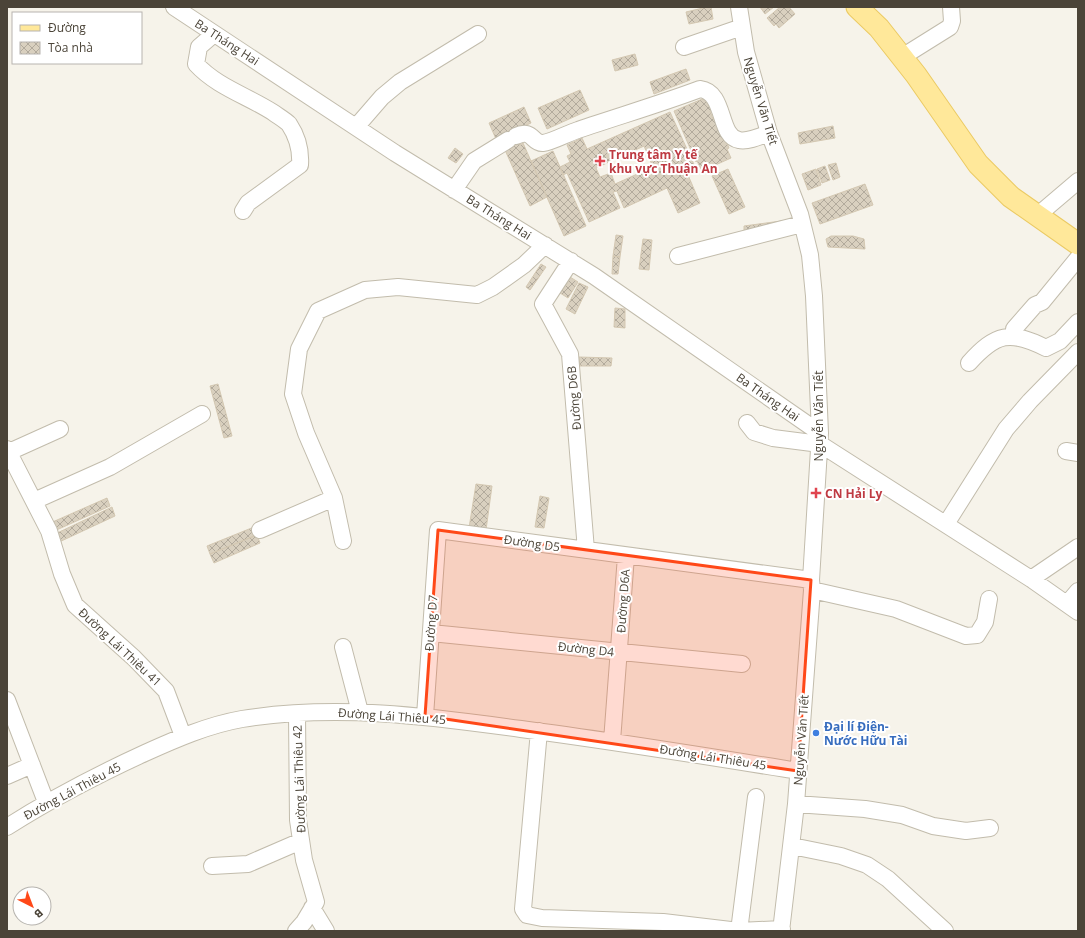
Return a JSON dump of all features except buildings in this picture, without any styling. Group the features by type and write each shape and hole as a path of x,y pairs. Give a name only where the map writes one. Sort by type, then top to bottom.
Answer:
{"main road":[{"path":"857,7 879,28 902,57 978,164 1011,197 1078,244"}],"street":[{"name":"Ba Tháng Hai","path":"174,7 454,190 571,261 820,438 1072,608"},
{"name":"Nguyễn Văn Tiết","path":"738,7 746,52 769,134 802,224 810,255 814,296 820,438 796,804 782,930"},
{"path":"902,57 950,27 952,20 951,7"},
{"path":"684,46 742,27"},
{"path":"214,34 199,47 196,64 203,72 225,87 264,107 288,124 301,151 300,165 248,203 244,211"},
{"path":"356,127 382,97 400,82 412,73 478,34"},
{"path":"454,190 474,161 512,138 526,133 531,134 539,142 544,143 563,135 700,89 706,89 713,95 729,132 735,139 743,140 769,134"},
{"path":"1038,215 1067,188 1078,181"},
{"path":"678,256 802,224"},
{"path":"343,541 334,498 306,432 293,394 299,349 318,311 365,290 398,287 477,295 493,287 518,269 545,245"},
{"path":"1014,335 1014,329 1031,310 1042,302 1078,258"},
{"name":"Đường D6B","path":"571,261 543,304 570,354 586,550"},
{"path":"969,363 983,347 1014,335 1029,339 1046,348 1060,341 1078,322"},
{"path":"946,524 1006,429 1030,401 1078,352"},
{"path":"34,501 110,467 202,414"},
{"path":"747,423 754,432 767,436 820,438"},
{"path":"9,453 60,429"},
{"name":"Đường Lái Thiêu 41","path":"9,453 49,531 62,574 75,605 134,658 166,691 183,736"},
{"path":"260,530 334,498"},
{"name":"Đường D5","path":"438,530 586,550 811,585 896,609 966,636 977,635 985,622 989,599"},
{"name":"Đường D7","path":"425,716 438,530"},
{"path":"1031,579 1078,547"},
{"name":"Đường D6A","path":"612,741 626,556"},
{"path":"1072,608 1078,591"},
{"name":"Đường D4","path":"431,633 742,664"},
{"path":"343,647 360,712"},
{"path":"7,700 46,802"},
{"name":"Đường Lái Thiêu 45","path":"7,827 46,802 120,765 183,736 241,720 297,714 346,711 425,716 612,741 798,771"},
{"name":"Đường Lái Thiêu 42","path":"297,714 296,763 298,820 304,860 316,902 312,908"},
{"path":"539,731 523,909 527,915 542,918 663,922 739,931 782,930"},
{"path":"7,776 32,765"},
{"path":"739,931 756,797"},
{"path":"796,804 865,809 902,815 933,826 966,830 990,828"},
{"path":"212,866 248,864 301,842"},
{"path":"792,846 834,855 867,865 888,879 941,930"},
{"path":"296,931 304,922 312,908 326,931"}],"highlighted area":[{"path":"438,530 811,580 798,771 425,716"}],"place":[{"name":"Trung tâm Y tế khu vực Thuận An","path":"600,161"},
{"name":"CN Hải Ly","path":"816,493"},
{"name":"Đại lí Điện- Nước Hữu Tài","path":"816,733"}]}
